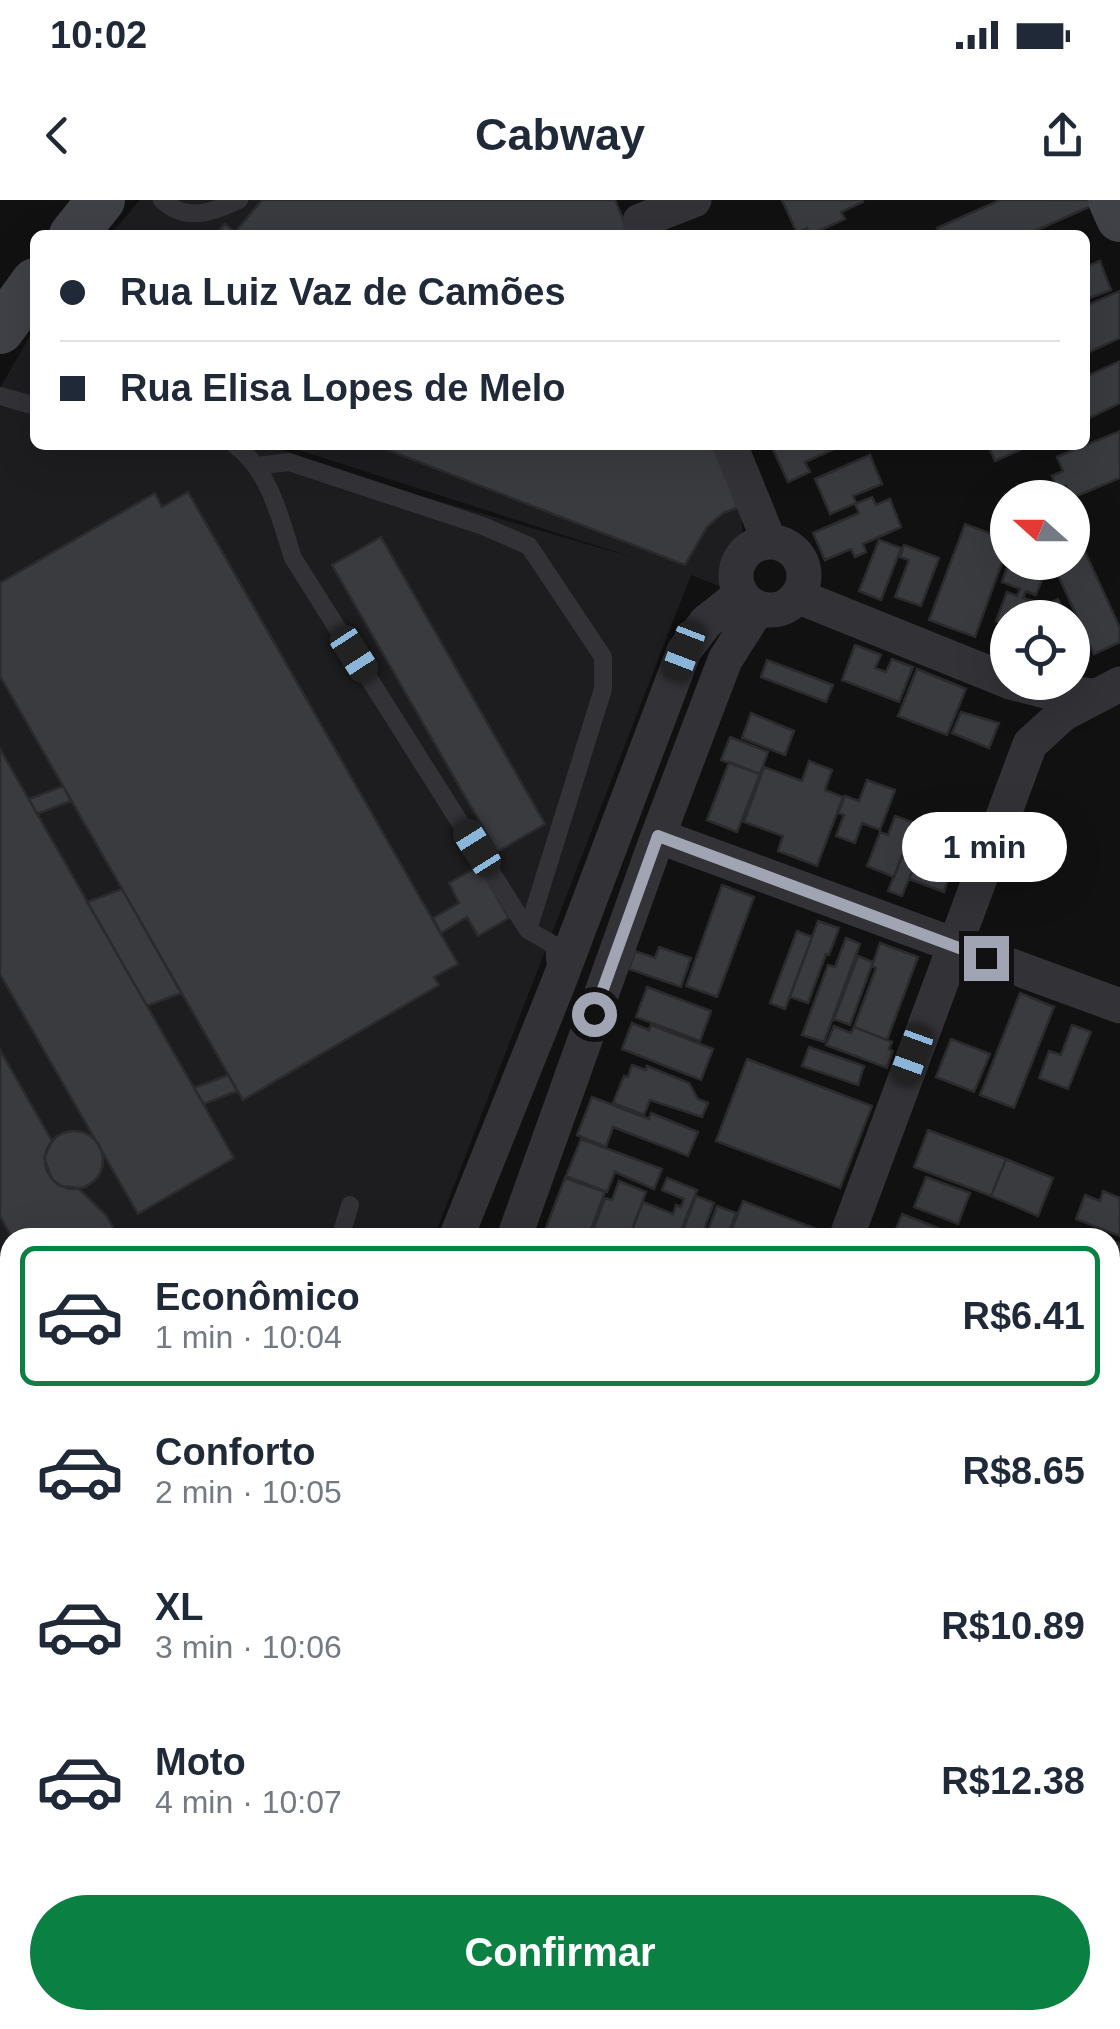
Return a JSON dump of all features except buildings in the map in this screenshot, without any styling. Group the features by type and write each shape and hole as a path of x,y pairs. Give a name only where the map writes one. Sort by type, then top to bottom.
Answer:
{"street":[{"path":"76,230 101,200"},
{"path":"639,219 694,200"},
{"path":"1112,200 1120,218"},
{"path":"0,330 30,289"},
{"path":"732,450 765,531 762,543"},
{"path":"460,1228 558,984 684,651 706,622 749,602 779,609 798,596 802,585 801,562 784,545 762,543 742,556 737,567 749,602 658,836 518,1228"},
{"path":"798,596 990,674"},
{"path":"850,1228 1030,744 1044,728 1107,690"},
{"path":"1017,700 1030,744"},
{"path":"658,836 1120,1006"}],"lane":[{"path":"162,200 174,211 190,213 212,213 239,200"},
{"path":"0,396 30,405"},
{"path":"242,450 250,456 276,504 293,558 528,930 554,945 558,984"},
{"path":"256,466 289,462 483,526 530,546 603,657 603,689 528,930"},
{"path":"343,1228 350,1205"}],"shaded area":[{"path":"140,200 615,200 628,230 114,230"},
{"path":"30,336 30,450 282,450 355,477 635,558 299,450 718,450 741,506 743,546 727,589 691,575 437,1228 0,1228 0,388"}],"route":[{"path":"594,1014 658,836 986,958"}]}
